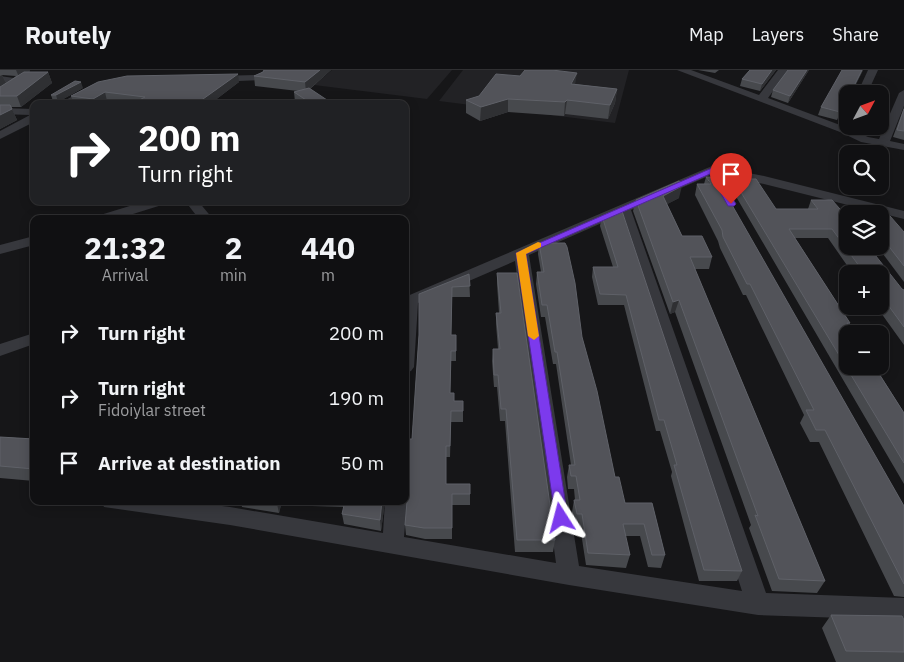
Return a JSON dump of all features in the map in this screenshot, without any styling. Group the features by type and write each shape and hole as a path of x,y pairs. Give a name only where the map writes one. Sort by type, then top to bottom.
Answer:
{"street":[{"path":"760,100 783,70"},
{"path":"866,85 873,70"},
{"path":"690,71 760,100 839,124"},
{"path":"202,79 260,78"},
{"path":"0,79 20,82 0,95"},
{"path":"71,100 100,85"},
{"path":"883,144 904,93"},
{"path":"0,111 30,112"},
{"path":"0,136 30,119"},
{"path":"856,135 860,138 883,144 904,147"},
{"path":"712,170 722,188"},
{"path":"409,301 712,170 764,180 904,215"},
{"path":"827,196 839,212"},
{"path":"115,215 147,205"},
{"path":"194,205 203,215"},
{"path":"624,208 758,604"},
{"path":"0,250 30,241"},
{"path":"521,253 569,575"},
{"path":"0,350 30,339"},
{"path":"172,505 232,509 393,543 569,575 758,604 904,609"},
{"path":"393,543 396,505"}],"shaded area":[{"path":"332,70 452,70 427,99 314,85"},
{"path":"463,70 629,70 615,123 439,101"}],"building":[{"path":"264,70 320,70 305,82 254,76"},
{"path":"525,70 552,70 577,73 571,84 617,89 610,105 567,100 565,102 508,99 481,107 466,100 479,96 496,74 520,76"},
{"path":"750,70 772,70 762,84 742,79"},
{"path":"788,70 807,70 790,96 773,90"},
{"path":"842,70 862,70 854,85 839,85 839,112 821,107"},
{"path":"24,72 48,72 17,96 0,96 0,87"},
{"path":"238,74 202,100 139,100 145,97 105,92 93,99 71,96 98,82 127,76"},
{"path":"75,81 81,82 56,95 51,95"},
{"path":"309,88 327,100 306,100 294,92"},
{"path":"0,105 10,105 12,109 0,115"},
{"path":"904,109 904,131 897,130"},
{"path":"706,177 716,177 904,506 904,584 825,430 816,430 806,410 814,410 750,284 747,284 723,237 722,230 697,184 711,184"},
{"path":"733,179 756,179 776,209 818,209 811,200 832,200 839,208 839,239 832,229 789,229 839,306 839,315 845,315 850,323 847,323 848,325 839,325 839,355"},
{"path":"679,181 682,186 663,196 682,236 702,236 712,257 690,257 825,581 779,579 679,300 673,302 636,200"},
{"path":"621,208 742,571 704,570 674,465 677,465 664,420 659,420 626,295 600,294 593,267 618,267 602,216"},
{"path":"889,216 904,232 904,266 889,247"},
{"path":"539,243 565,243 567,247 575,283 582,337 597,391 615,477 619,477 625,503 652,503 665,555 652,555 644,524 623,524 630,555 588,553 582,514 577,514 574,500 580,500 576,476 571,476 569,465 575,465 557,352 555,352 547,305 542,305 537,272 544,272"},
{"path":"851,255 875,255 883,265 858,265"},
{"path":"497,273 517,273 555,540 517,540 506,409 501,409 498,375 494,375 493,349 500,349 496,313 501,313"},
{"path":"889,273 904,290 904,327 889,306"},
{"path":"469,274 470,286 452,287 451,335 456,335 456,351 451,351 450,393 454,393 454,401 463,401 463,411 451,411 450,446 446,446 446,484 470,484 470,494 452,494 452,528 424,528 405,525 407,505 409,505 409,439 412,439 419,335 419,294"},
{"path":"851,375 880,375 904,413 904,463"},
{"path":"0,437 30,439 30,469 0,466"},
{"path":"344,505 382,505 380,520 342,514"},
{"path":"831,615 902,616 904,620 904,652 846,651"}],"slow traffic":[{"path":"534,336 521,253 538,245"}],"route":[{"path":"561,518 521,253 712,170 731,204"}]}
